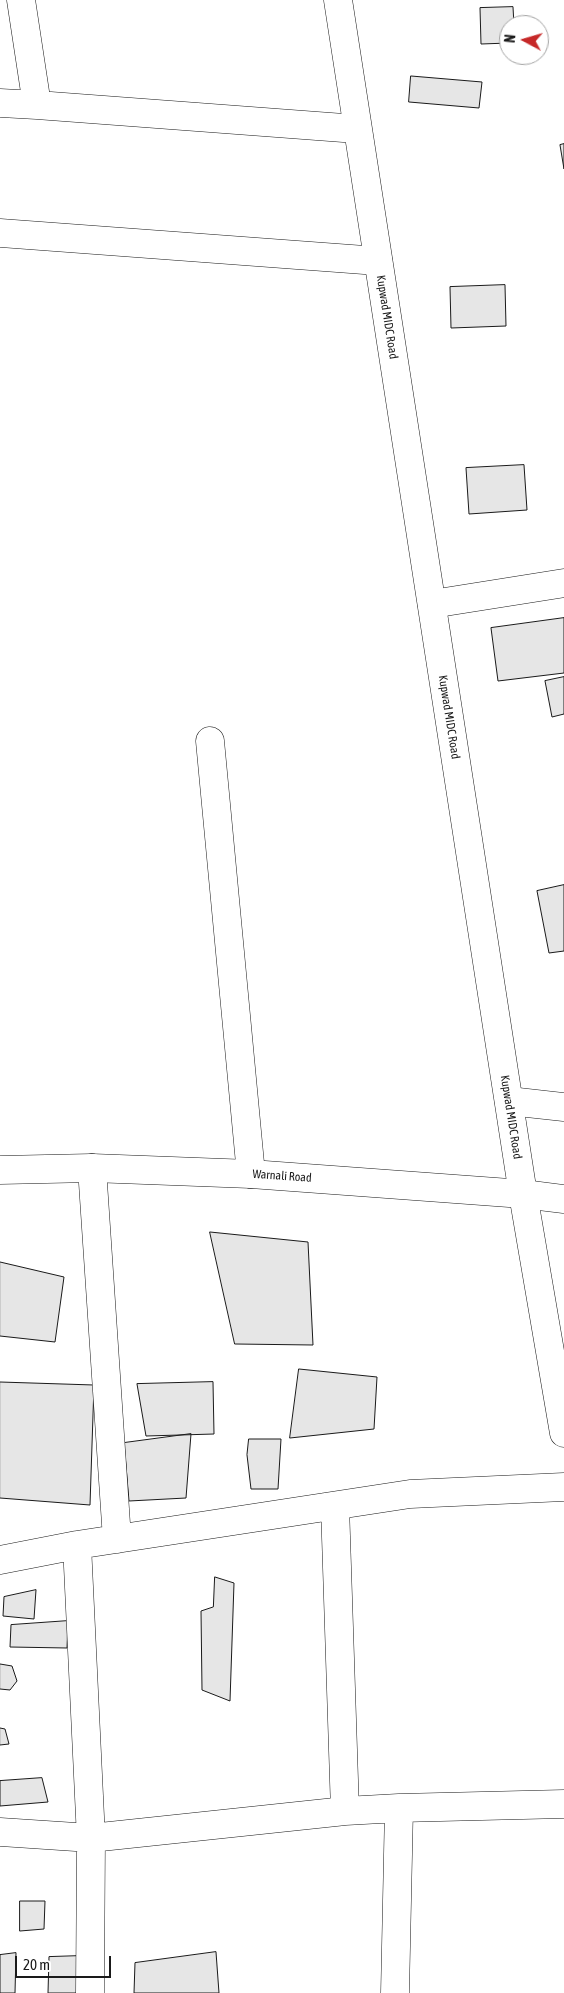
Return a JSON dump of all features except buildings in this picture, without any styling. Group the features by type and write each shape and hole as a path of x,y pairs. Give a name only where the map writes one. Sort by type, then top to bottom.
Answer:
{"street":[{"path":"21,0 37,105"},
{"name":"Kupwad MIDC Road","path":"338,0 523,1194 564,1433"},
{"path":"0,103 358,129"},
{"path":"0,233 378,262"},
{"path":"432,604 564,583"},
{"path":"210,741 251,1174"},
{"path":"509,1101 564,1108"},
{"path":"92,1168 117,1539"},
{"name":"Warnali Road","path":"0,1170 92,1168 251,1174 523,1194 564,1199"},
{"path":"0,1560 76,1545 410,1494 564,1487"},
{"path":"335,1506 345,1811"},
{"path":"76,1545 91,1838 90,1993"},
{"path":"0,1832 91,1838 345,1811 564,1804"},
{"path":"395,1993 399,1808"}]}
